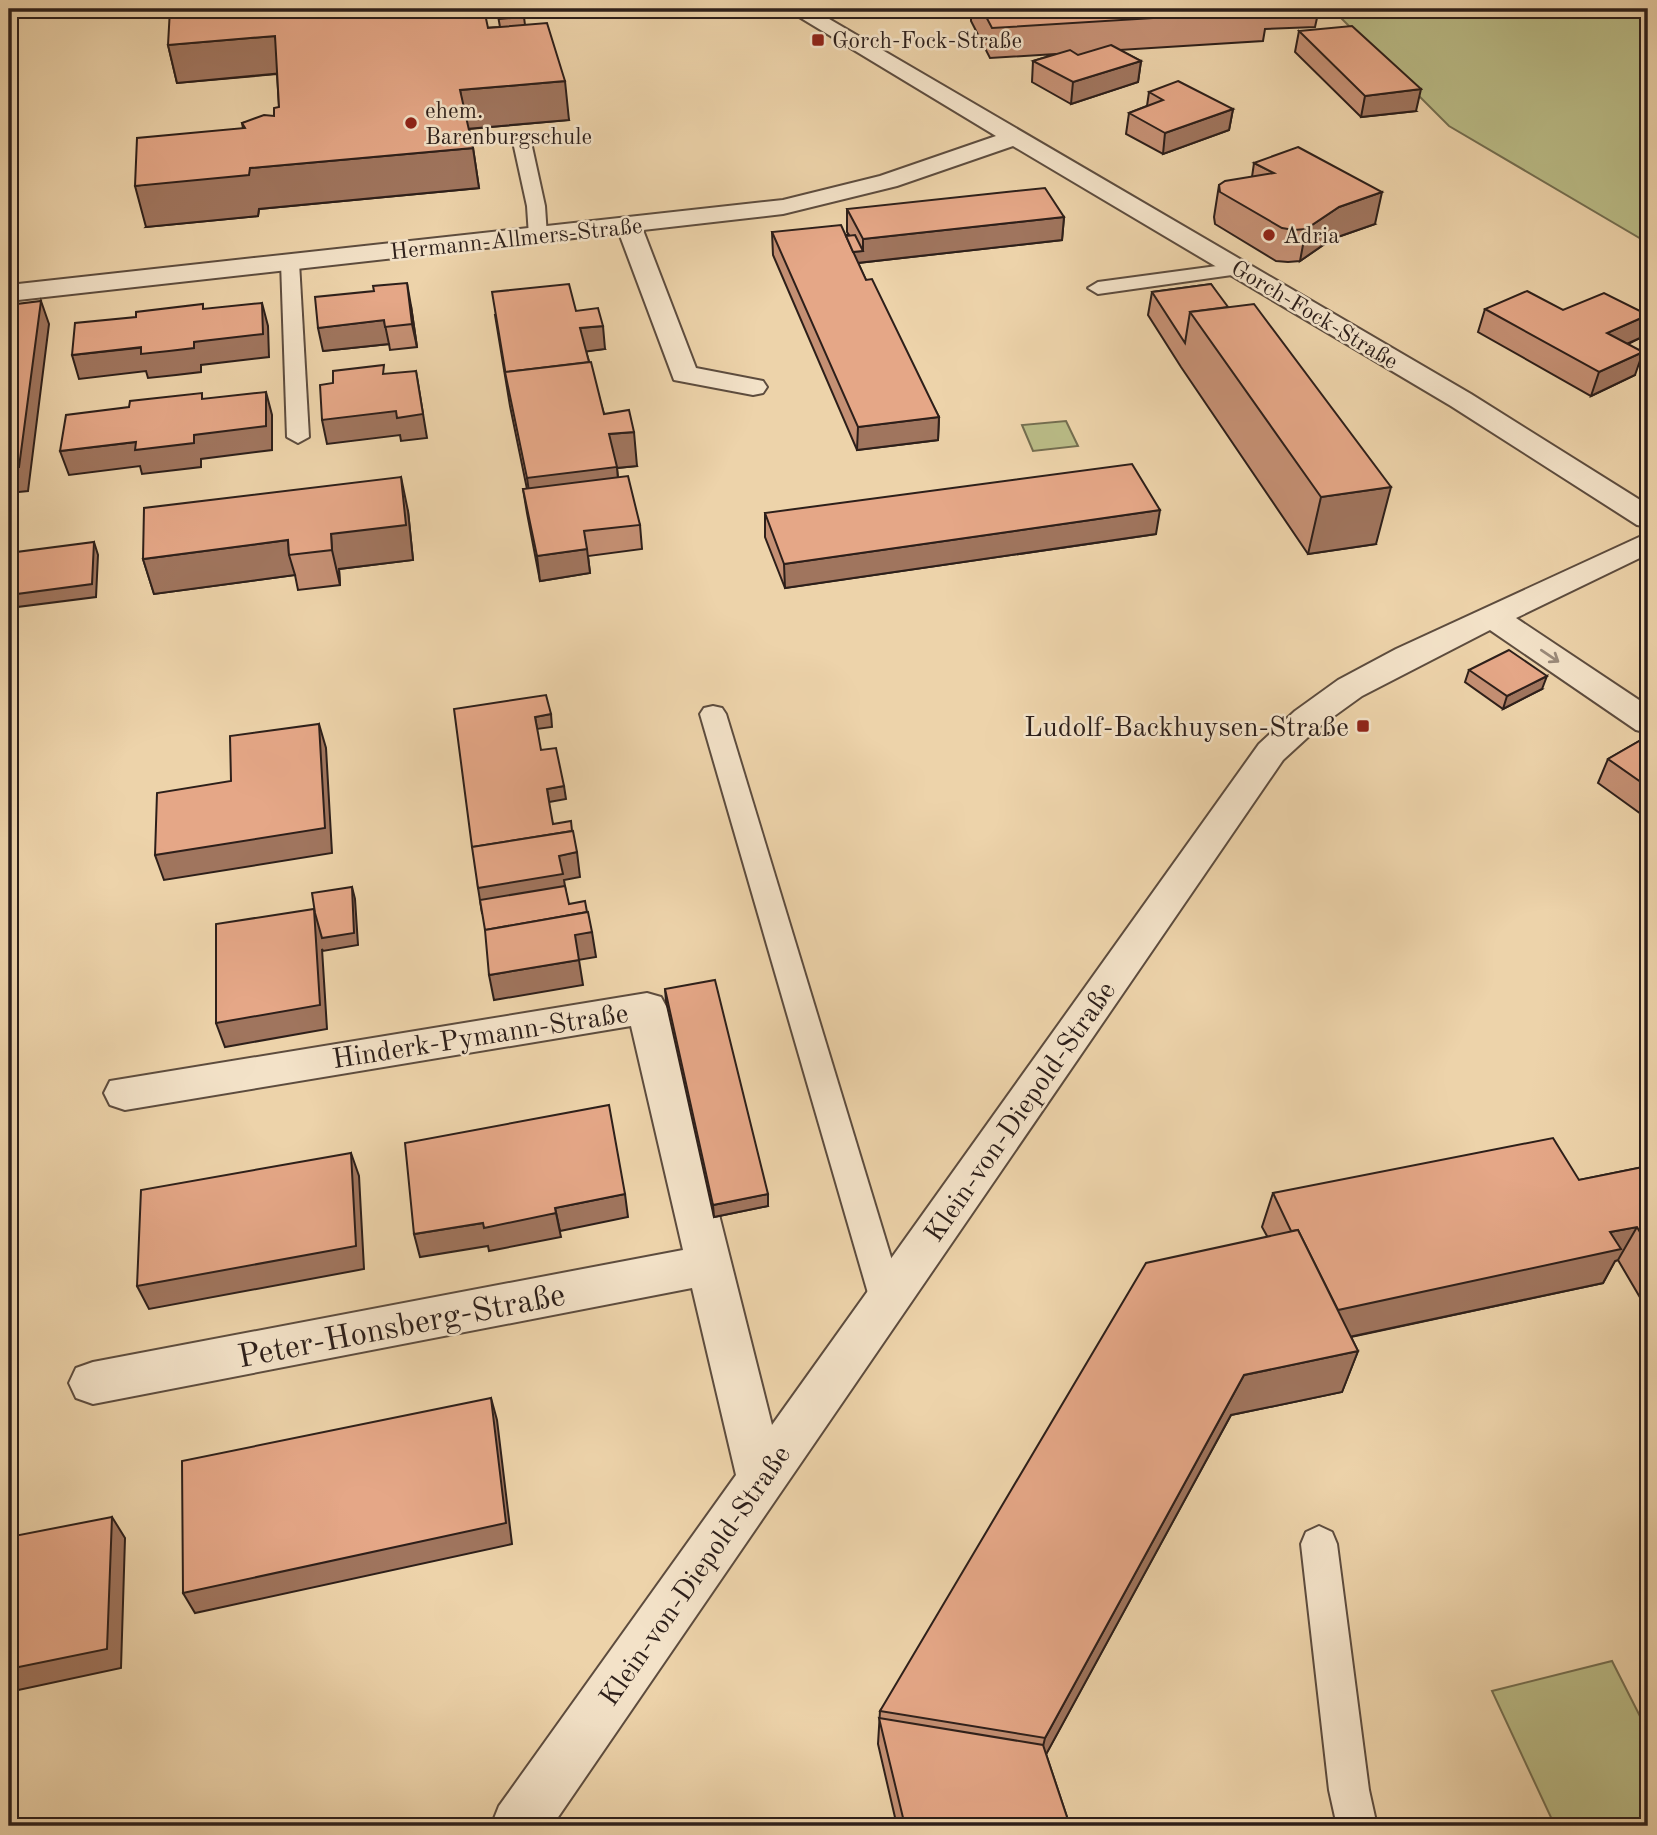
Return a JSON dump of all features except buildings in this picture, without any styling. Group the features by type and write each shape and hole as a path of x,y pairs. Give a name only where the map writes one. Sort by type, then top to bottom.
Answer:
{"street":[{"name":"Gorch-Fock-Straße","path":"797,9 1461,400 1648,518"},
{"name":"Hermann-Allmers-Straße","path":"9,293 629,226 815,201 888,181 1014,138"},
{"path":"629,226 684,374 753,387"},
{"name":"Klein-von-Diepold-Straße","path":"519,1826 1270,752 1307,719 1350,688 1408,657 1648,542"},
{"path":"1494,618 1648,722"},
{"name":"Hinderk-Pymann-Straße","path":"125,1093 647,1009 761,1479"},
{"name":"Peter-Honsberg-Straße","path":"93,1383 708,1265"}],"lane":[{"path":"522,142 536,206 538,236"},
{"path":"290,262 298,437"},
{"path":"1098,288 1240,269"},
{"path":"713,714 887,1300"},
{"path":"1318,1544 1349,1790 1357,1826"}],"green space":[{"path":"1332,9 1648,9 1648,243 1449,126"},
{"path":"1066,421 1078,446 1033,451 1022,425"},
{"path":"1612,1661 1648,1732 1648,1826 1555,1826 1492,1691"}],"place":[{"name":"Gorch-Fock-Straße","path":"818,40"},
{"name":"ehem. Barenburgschule","path":"411,123"},
{"name":"Adria","path":"1269,235"},
{"name":"Ludolf-Backhuysen-Straße","path":"1363,726"}]}
